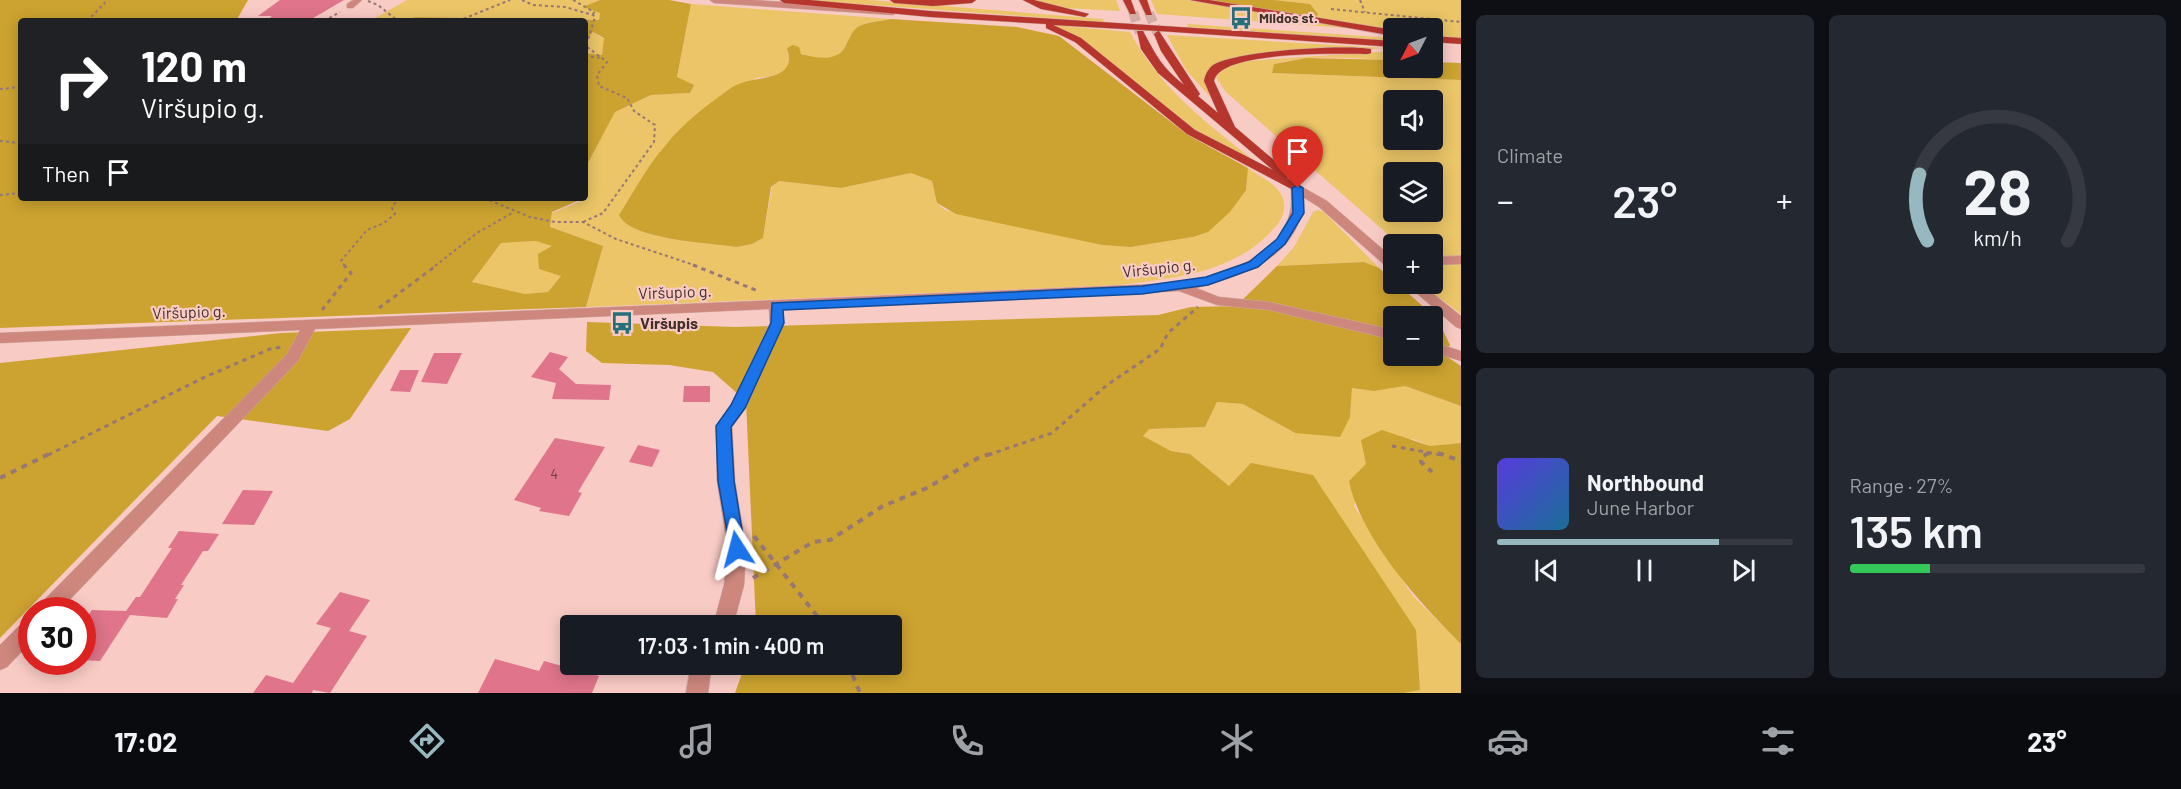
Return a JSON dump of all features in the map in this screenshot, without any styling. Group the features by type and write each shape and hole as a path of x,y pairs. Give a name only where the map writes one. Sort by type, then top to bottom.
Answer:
{"main road":[{"path":"784,0 930,14 1383,44"},
{"path":"894,0 1383,33"},
{"path":"929,3 972,0"},
{"path":"1027,0 1051,9 1085,14"},
{"path":"1127,0 1133,12"},
{"path":"1143,0 1149,13"},
{"path":"1194,0 1383,32"},
{"path":"1005,18 1041,24 1069,35 1191,132 1298,188"},
{"path":"1140,33 1146,49 1161,71 1200,101 1298,188"},
{"path":"1158,34 1166,51 1200,101"},
{"path":"1443,42 1461,41"},
{"path":"1443,46 1461,50"},
{"path":"1230,129 1209,81 1213,70 1225,63 1255,57 1383,51"}],"street":[{"path":"350,6 359,0"},
{"path":"714,0 930,14"},
{"path":"1298,188 1323,204 1383,255"},
{"name":"Viršupio g.","path":"0,338 1180,287 1234,273 1268,255 1293,226 1299,213 1298,188"},
{"path":"1443,261 1461,260"},
{"path":"1180,287 1208,299 1280,309 1383,332"},
{"path":"1425,294 1461,324"},
{"path":"726,615 734,585 737,549 726,481 724,426 738,408 777,323 776,306"},
{"path":"60,597 293,357 310,325"},
{"path":"1443,350 1461,356"},
{"path":"0,660 18,641"},
{"path":"697,693 699,675"}],"path":[{"path":"90,18 105,3 103,0"},
{"path":"359,0 378,4 394,18"},
{"path":"465,18 510,0"},
{"path":"522,0 533,5 565,7 593,15"},
{"path":"573,0 594,12 595,17 588,40"},
{"path":"1360,0 1365,12"},
{"path":"329,18 350,6"},
{"path":"1331,9 1461,22"},
{"path":"583,222 603,213 654,142 655,125 634,111 627,98 599,86 597,75 607,62 588,48"},
{"path":"588,56 601,58"},
{"path":"0,89 18,87"},
{"path":"0,141 18,143"},
{"path":"0,195 18,193"},
{"path":"310,325 351,273 341,261 367,230 384,223 395,214 392,208 396,201"},
{"path":"490,201 514,212 555,222 583,222 616,239 715,272 768,294 776,306"},
{"path":"359,323 397,298 459,246 499,218 514,212"},
{"path":"734,585 758,576 776,562 813,542 830,540 882,506 927,488 978,458 1052,433 1107,385 1160,349 1168,333 1208,299"},
{"path":"0,478 153,401 246,359 270,349 299,347"},
{"path":"1392,446 1430,452 1461,461"},
{"path":"1430,452 1421,457 1421,462 1432,472"},
{"path":"731,509 776,562 816,615"},
{"path":"853,675 860,693"}],"shaded area":[{"path":"0,0 248,0 238,18 18,18 18,201 577,201 552,212 550,227 603,246 586,307 0,328","holes":["536,241 552,246 538,254 539,269 561,276 548,292 525,294 472,282 501,243"]},
{"path":"407,0 600,0 584,7 601,13 599,20 588,18 375,18"},
{"path":"600,0 669,0 691,4 677,77 694,85 690,93 651,95 615,112 588,163 588,53 602,55 604,38 593,32 588,38 588,20 599,20 600,13 583,7"},
{"path":"805,0 869,0 1103,19 1104,22"},
{"path":"1035,0 1116,0 1120,11 1065,8"},
{"path":"1151,0 1187,0 1359,29 1157,14"},
{"path":"1205,0 1274,0 1310,4 1318,14 1316,17"},
{"path":"1274,0 1461,0 1461,38 1443,36 1443,18 1383,18 1383,29 1312,18 1310,4"},
{"path":"691,4 891,19 859,26 841,52 835,56 819,58 787,47 788,63 783,72 756,78 619,215 626,223 638,230 654,235 737,247 752,244 763,238 772,187 779,181 841,188 911,173 932,181 937,203 945,210 1102,245 1131,247 1193,237 1246,190 1248,168 1278,190 1283,199 1283,214 1278,223 1259,242 1223,264 1183,276 1119,285 586,307 603,246 550,228 552,213 582,201 588,201 588,163 615,112 651,95 691,93 677,78"},
{"path":"414,17 476,18 413,18"},
{"path":"891,19 1017,27 1059,36 1188,135 1248,168 1246,190 1230,212 1208,232 1193,237 1131,247 1102,245 956,214 937,203 932,181 911,173 841,188 779,181 771,187 763,238 752,244 737,247 654,235 638,230 626,223 619,215 652,162 672,138 722,94 740,83 780,73 786,68 789,60 787,48 793,45 799,47 801,54 820,58 832,57 842,51 859,26"},
{"path":"1187,24 1383,37 1383,40 1188,27"},
{"path":"1053,25 1130,32 1157,73 1173,90 1208,123 1265,169 1194,129 1076,36"},
{"path":"593,32 604,39 602,55 588,53 588,38"},
{"path":"1167,35 1383,48 1224,61 1211,66 1205,76 1211,98 1186,70"},
{"path":"1383,52 1383,60 1333,58 1289,61 1274,64 1272,73 1461,80 1461,314 1434,294 1443,294 1443,234 1388,234 1226,92 1216,77 1227,66 1245,61"},
{"path":"1306,58 1383,60 1383,77 1272,73 1274,64"},
{"path":"1443,62 1461,63 1461,80 1407,78 1443,78"},
{"path":"1318,210 1324,212 1379,268 1364,262 1277,266 1294,247 1313,212"},
{"path":"536,241 553,246 561,276 548,292 525,294 472,282 501,243"},
{"path":"1364,262 1383,271 1383,294 1409,294 1422,306 1383,306 1383,366 1443,366 1443,354 1461,366 1461,406 1405,386 1374,391 1352,388 1350,417 1340,437 1295,433 1243,404 1217,402 1205,427 1149,429 1143,436 1171,451 1190,454 1229,486 1251,463 1313,475 1416,630 1420,690 1404,693 735,693 741,675 902,675 902,615 756,615 746,401 713,372 669,365 602,363 586,351 587,322 735,327 1158,315 1191,307 1236,306 1277,266"},
{"path":"411,328 350,419 328,431 217,416 40,597 18,597 18,620 0,638 0,363 281,333"},
{"path":"1443,330 1450,345 1443,354"},
{"path":"1405,386 1461,406 1461,443 1430,446 1413,439 1366,464 1354,506 1413,596 1461,644 1461,693 1404,693 1420,690 1229,486 1190,454 1171,451 1143,436 1149,429 1205,427 1217,402 1243,404 1295,433 1350,417 1352,388 1374,391"},
{"path":"1382,430 1430,446 1461,443 1461,644 1394,569 1366,525 1356,503 1349,481 1366,464 1361,440"}],"building":[{"path":"280,0 344,0 313,18 258,16"},
{"path":"550,352 568,357 559,369 576,384 611,385 609,400 552,399 556,383 531,377"},
{"path":"434,353 462,353 447,384 421,382"},
{"path":"400,370 419,370 410,392 390,391"},
{"path":"684,386 710,386 710,402 683,402"},
{"path":"555,438 605,447 578,492 582,493 569,516 539,511 541,508 514,500"},
{"path":"638,445 660,450 652,467 629,462"},
{"path":"243,490 273,491 254,525 222,524"},
{"path":"179,531 219,534 208,551 203,551 181,585 184,585 167,618 130,615 100,661 96,661 96,610 126,611 136,597 140,597 172,548 168,548"},
{"path":"340,592 370,600 349,631 367,636 330,693 313,690 312,693 253,693 266,675 293,683 331,628 316,624"},
{"path":"495,659 539,671 544,661 560,665 560,675 599,676 592,693 478,693"}],"tunnel":[{"path":"1133,12 1140,33"},
{"path":"1149,13 1158,34"}],"place":[{"name":"Mildos st.","path":"1241,18"},
{"name":"Viršupis","path":"622,323"}],"route":[{"path":"737,549 726,481 724,426 738,408 777,323 776,306 1142,290 1180,287 1208,281 1253,264 1268,255 1281,242 1299,213 1298,188"}]}
